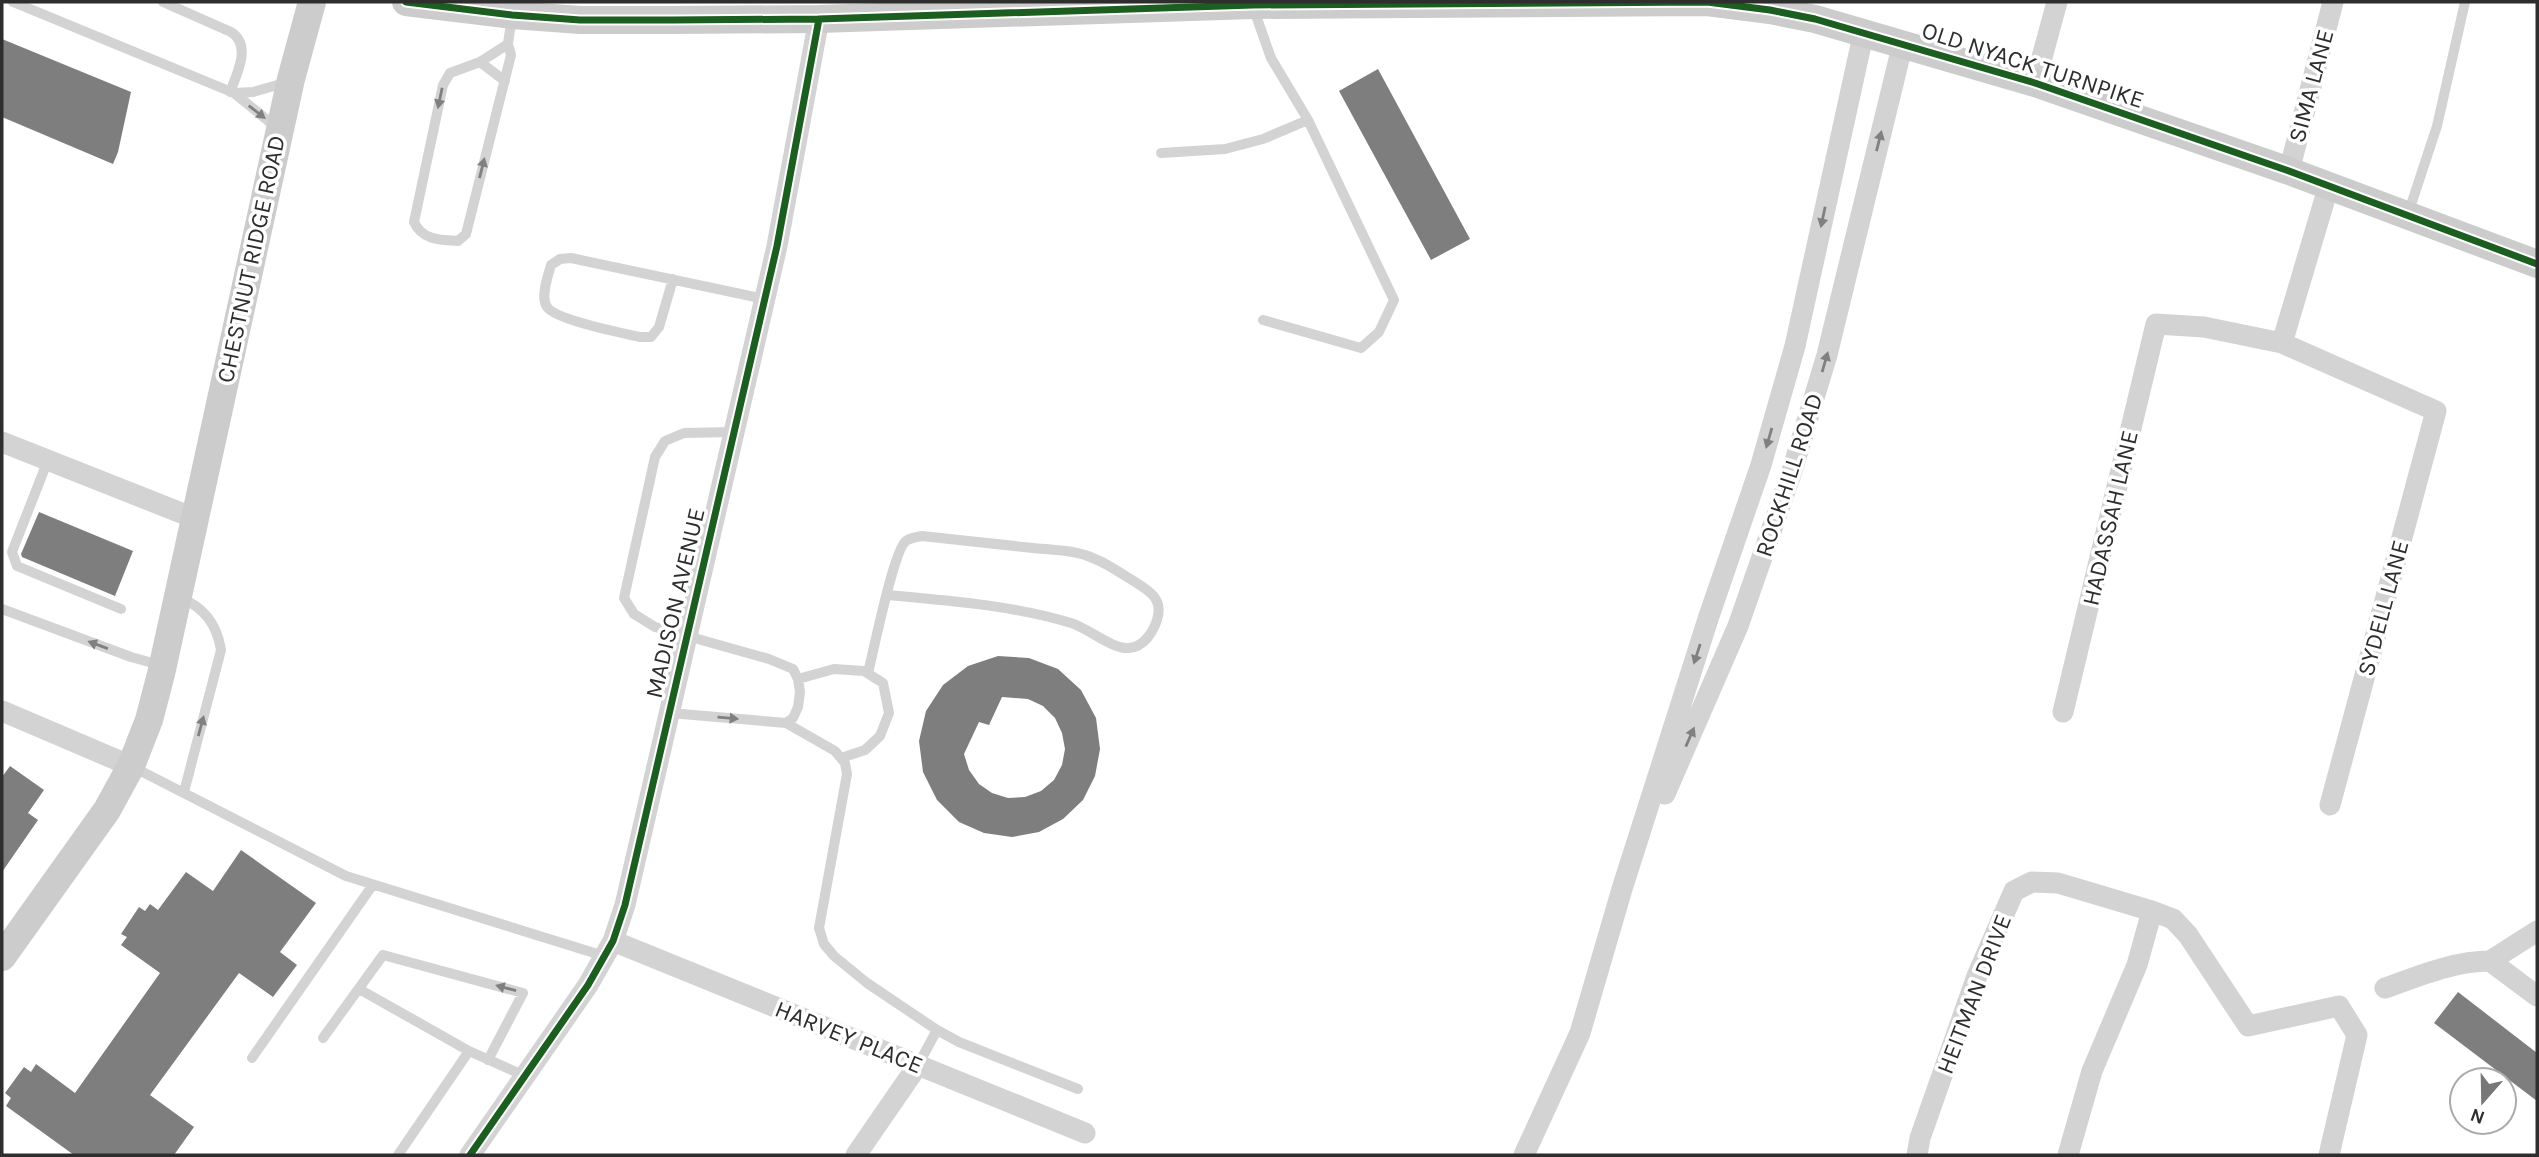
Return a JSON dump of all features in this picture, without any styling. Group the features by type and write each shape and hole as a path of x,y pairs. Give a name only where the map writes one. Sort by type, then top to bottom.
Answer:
{"street":[{"name":"CHESTNUT RIDGE ROAD","path":"2,957 107,810 131,766 149,720 290,82 312,2"},
{"name":"OLD NYACK TURNPIKE","path":"406,2 520,11 580,20 672,16 819,19 878,9 1253,4 1707,2 1771,6 2035,83 2329,185 2537,264"},
{"path":"2035,83 2057,2"},
{"name":"SIMA LANE","path":"2289,171 2333,2"},
{"name":"MADISON AVENUE","path":"470,1155 588,985 609,949 625,905 780,233 819,19"},
{"name":"ROCKHILL ROAD","path":"1524,1155 1580,1033 1622,889 1709,616 1762,465 1795,346 1864,31"},
{"name":"ROCKHILL ROAD","path":"1622,889 1738,626 1791,474 1827,355 1903,43"},
{"path":"2282,343 2329,185"},
{"name":"HADASSAH LANE","path":"2063,712 2156,324 2204,327 2282,343"},
{"name":"SYDELL LANE","path":"2282,343 2436,411 2330,805"},
{"path":"2,442 194,518"},
{"path":"2,711 131,766"},
{"name":"HEITMAN DRIVE","path":"1917,1155 1920,1138 1977,976 2014,891 2032,882 2058,883 2173,919 2188,935 2248,1026 2339,1006 2357,1035 2329,1155"},
{"path":"2068,1155 2092,1071 2137,965 2152,911"},
{"path":"2385,988 2431,971 2475,961 2490,961 2537,931"},
{"name":"HARVEY PLACE","path":"609,949 918,1065 1084,1133"},
{"path":"2490,961 2537,996"},
{"path":"856,1155 918,1065"}],"lane":[{"path":"13,2 232,93 280,130"},
{"path":"163,2 239,38 242,58 232,93"},
{"path":"2408,214 2437,126 2465,2"},
{"path":"1253,4 1271,58 1308,120 1394,300 1380,332 1362,348 1263,320"},
{"path":"508,44 480,62 450,73 443,85 414,222 418,230 433,239 458,241 466,234 511,55 508,44 520,11"},
{"path":"480,62 505,81"},
{"path":"232,93 253,92 290,82"},
{"path":"1161,153 1225,149 1263,138 1308,120"},
{"path":"673,279 659,327 651,337 640,337 559,316 547,307 544,296 551,265 561,259 571,258 673,279 765,299"},
{"path":"734,432 684,433 665,441 655,457 624,598 634,614 655,626 769,659 796,674 834,669 864,671 883,683 890,713 880,736 865,750 841,758"},
{"path":"48,460 12,552 17,566 121,610"},
{"path":"868,673 888,595 900,549 906,540 922,536 1069,552 1094,558 1153,593 1159,604 1159,612 1146,639 1128,649 1116,646 1073,624 1040,615 984,604 888,595"},
{"path":"178,597 191,601 205,613 218,632 220,650 184,792"},
{"path":"2,609 131,657 163,666"},
{"path":"786,723 793,718 798,707 800,692 796,674"},
{"path":"670,713 786,723 835,751 845,763 847,775 819,928 824,944 834,956 867,983 937,1031 1078,1089"},
{"path":"131,766 312,860 372,886 609,949"},
{"path":"252,1058 372,886"},
{"path":"323,1038 383,955 523,993 488,1060"},
{"path":"359,989 469,1051 525,1076"},
{"path":"918,1065 937,1031"},
{"path":"398,1155 469,1051"}],"building":[{"path":"2,39 131,92 113,164 2,117"},
{"path":"1378,69 1470,239 1431,260 1339,91"},
{"path":"39,512 133,551 115,596 22,557"},
{"path":"998,656 1029,658 1058,669 1081,690 1096,718 1100,749 1095,776 1083,800 1063,819 1039,832 1012,837 984,833 959,822 937,800 923,772 919,741 926,711 943,685 968,666","holes":["1002,697 1028,699 1043,706 1055,718 1065,749 1062,765 1054,780 1041,791 1025,797 1008,798 992,793 979,784 969,770 964,754 979,722 989,725"]},
{"path":"10,766 44,790 28,813 38,820 2,872 2,777"},
{"path":"241,850 316,903 280,952 297,965 273,997 239,973 150,1095 194,1127 174,1155 74,1155 6,1106 11,1098 5,1093 24,1067 31,1072 36,1064 75,1093 160,973 121,945 127,937 121,934 139,907 145,911 150,904 158,910 186,872 213,891"},
{"path":"2458,992 2537,1053 2537,1101 2518,1087 2518,1066 2491,1066 2434,1023"}],"cycle path":[{"path":"406,2 580,20 819,19 1253,5 1707,2 1815,19 2035,83 2289,171 2537,264"},
{"path":"470,1155 588,985 613,941 625,905 777,246 819,19"}]}
